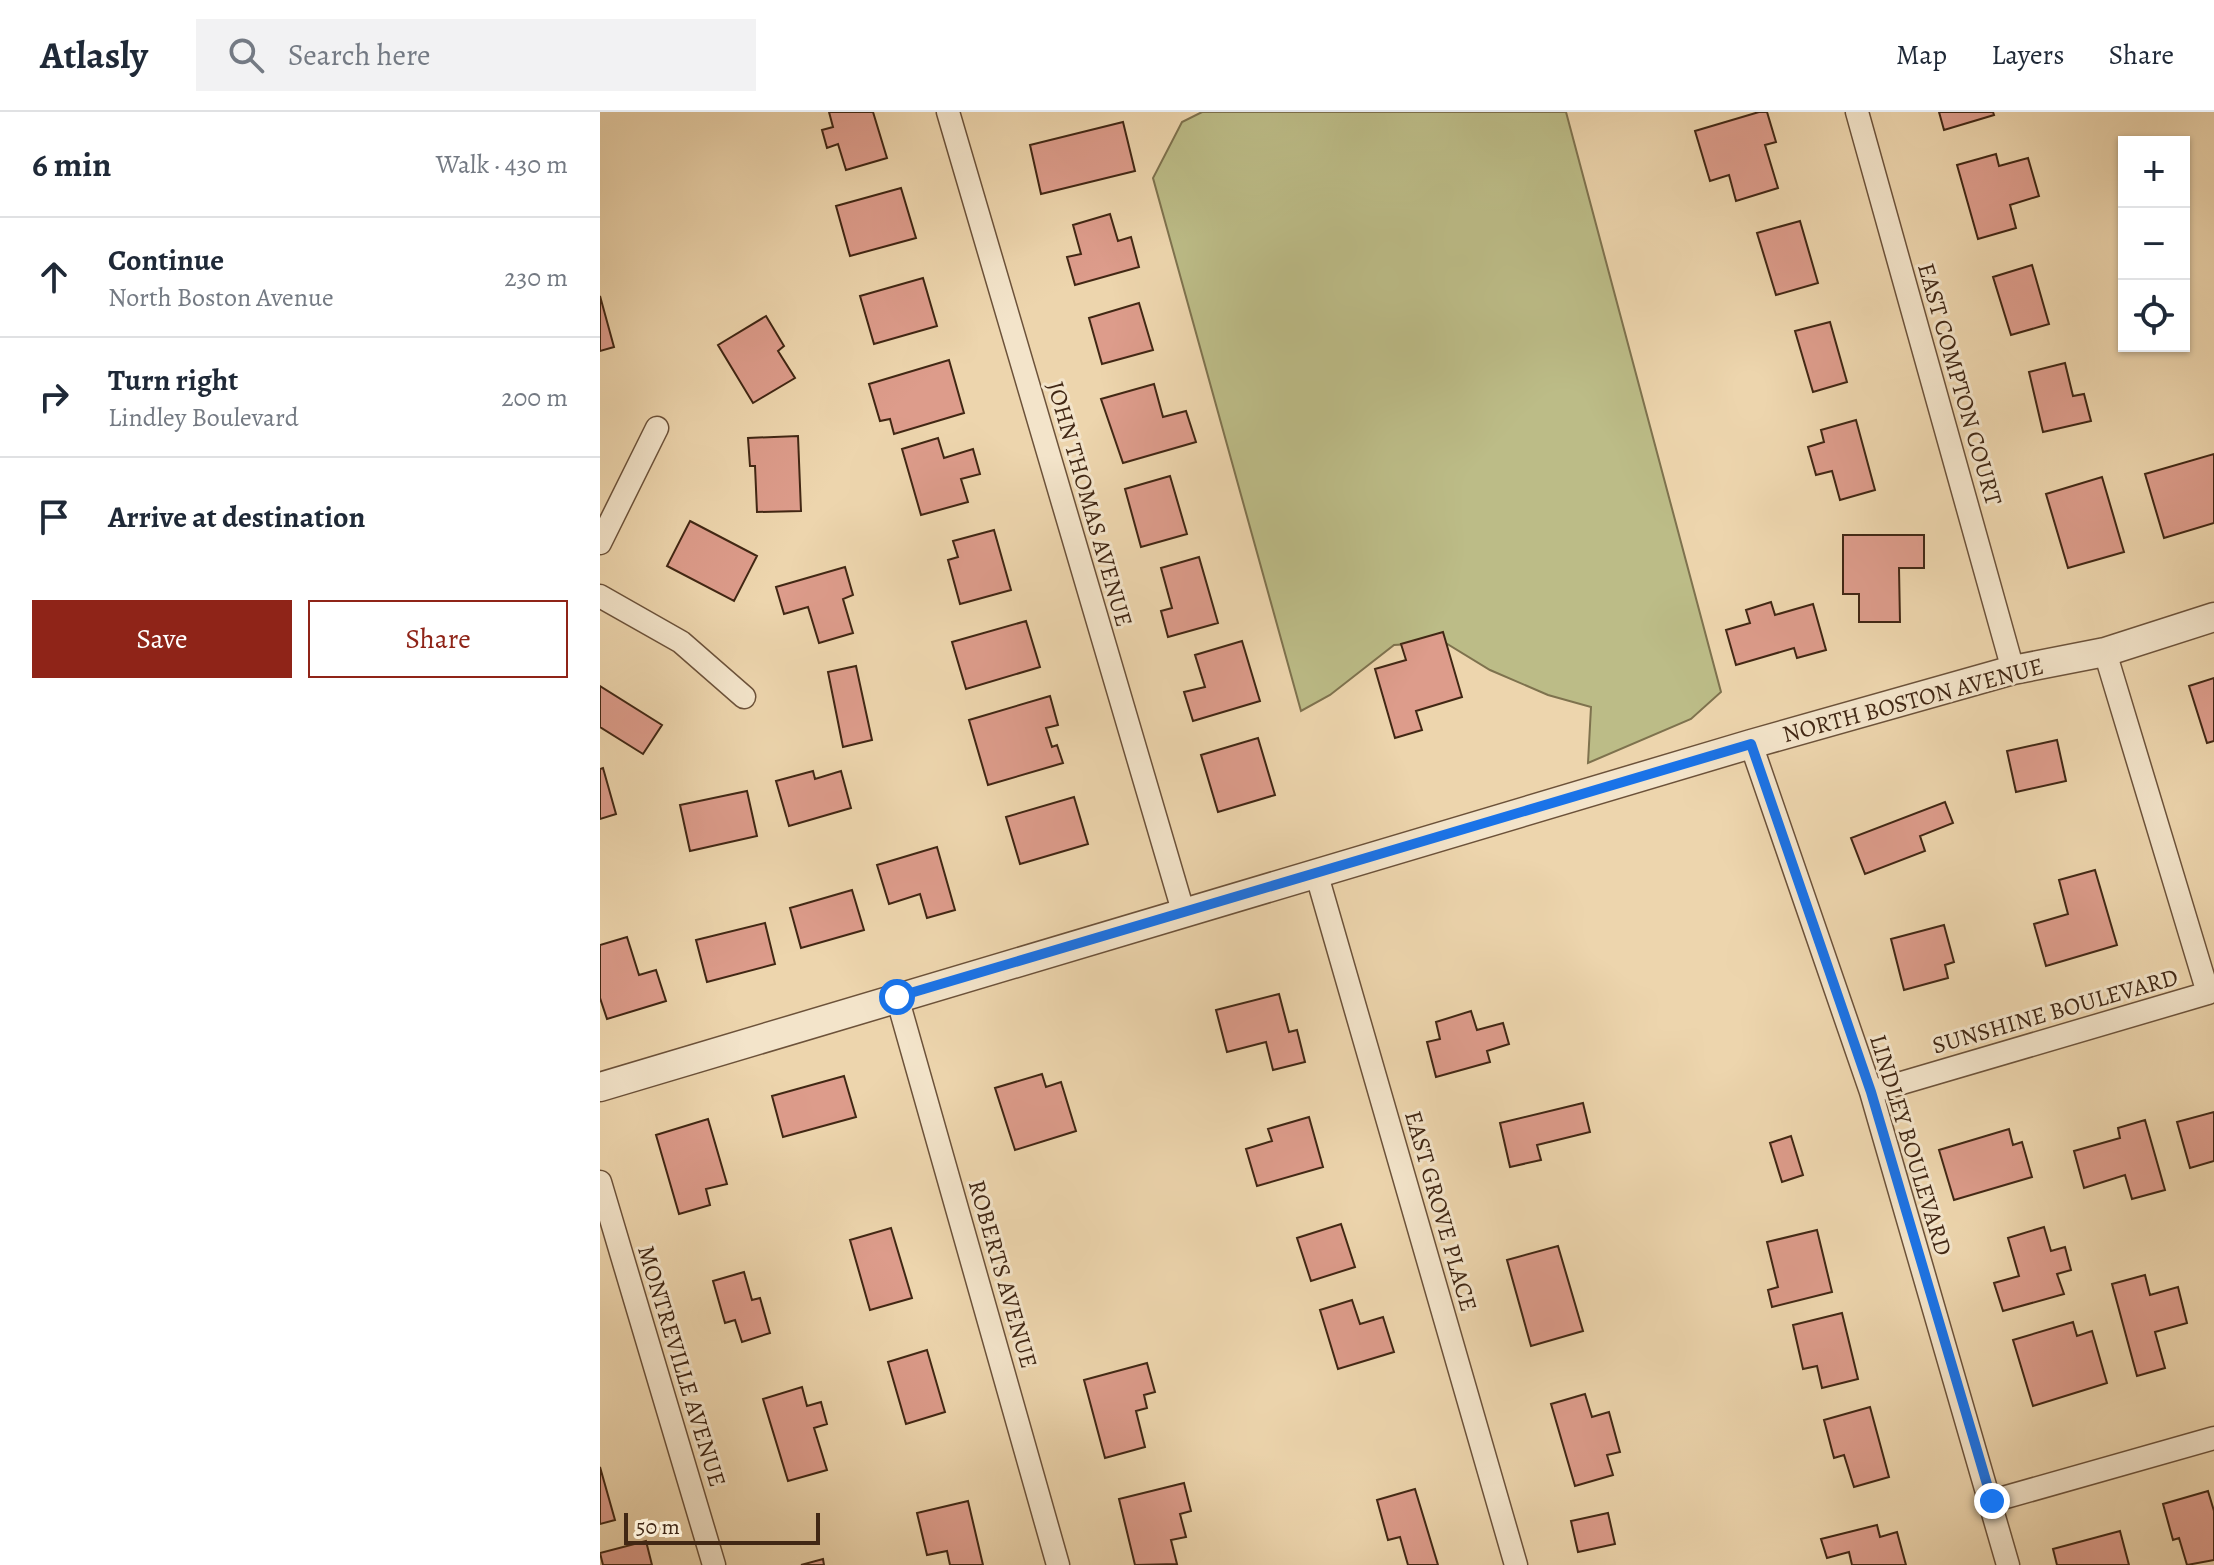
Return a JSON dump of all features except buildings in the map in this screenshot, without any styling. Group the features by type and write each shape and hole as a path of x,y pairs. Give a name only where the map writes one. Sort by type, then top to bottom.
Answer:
{"street":[{"name":"JOHN THOMAS AVENUE","path":"948,112 1183,911"},
{"name":"EAST COMPTON COURT","path":"1857,112 2013,670"},
{"path":"600,543 657,428"},
{"path":"600,596 681,642 744,697"},
{"name":"NORTH BOSTON AVENUE","path":"600,1087 1751,744 2013,670 2105,652 2214,617"},
{"path":"2105,652 2212,993"},
{"name":"LINDLEY BOULEVARD","path":"1751,744 1871,1092 1992,1501 2008,1565"},
{"name":"EAST GROVE PLACE","path":"1316,872 1516,1565"},
{"name":"SUNSHINE BOULEVARD","path":"1871,1092 2212,993"},
{"name":"ROBERTS AVENUE","path":"897,997 1058,1565"},
{"name":"MONTREVILLE AVENUE","path":"600,1182 714,1565"},
{"path":"1992,1501 2214,1438"}],"green space":[{"path":"1202,112 1566,112 1721,692 1691,719 1588,763 1591,707 1548,695 1490,670 1444,642 1394,645 1330,695 1301,711 1153,178 1182,122"}],"route":[{"path":"897,997 1751,744 1871,1092 1992,1501"}]}
